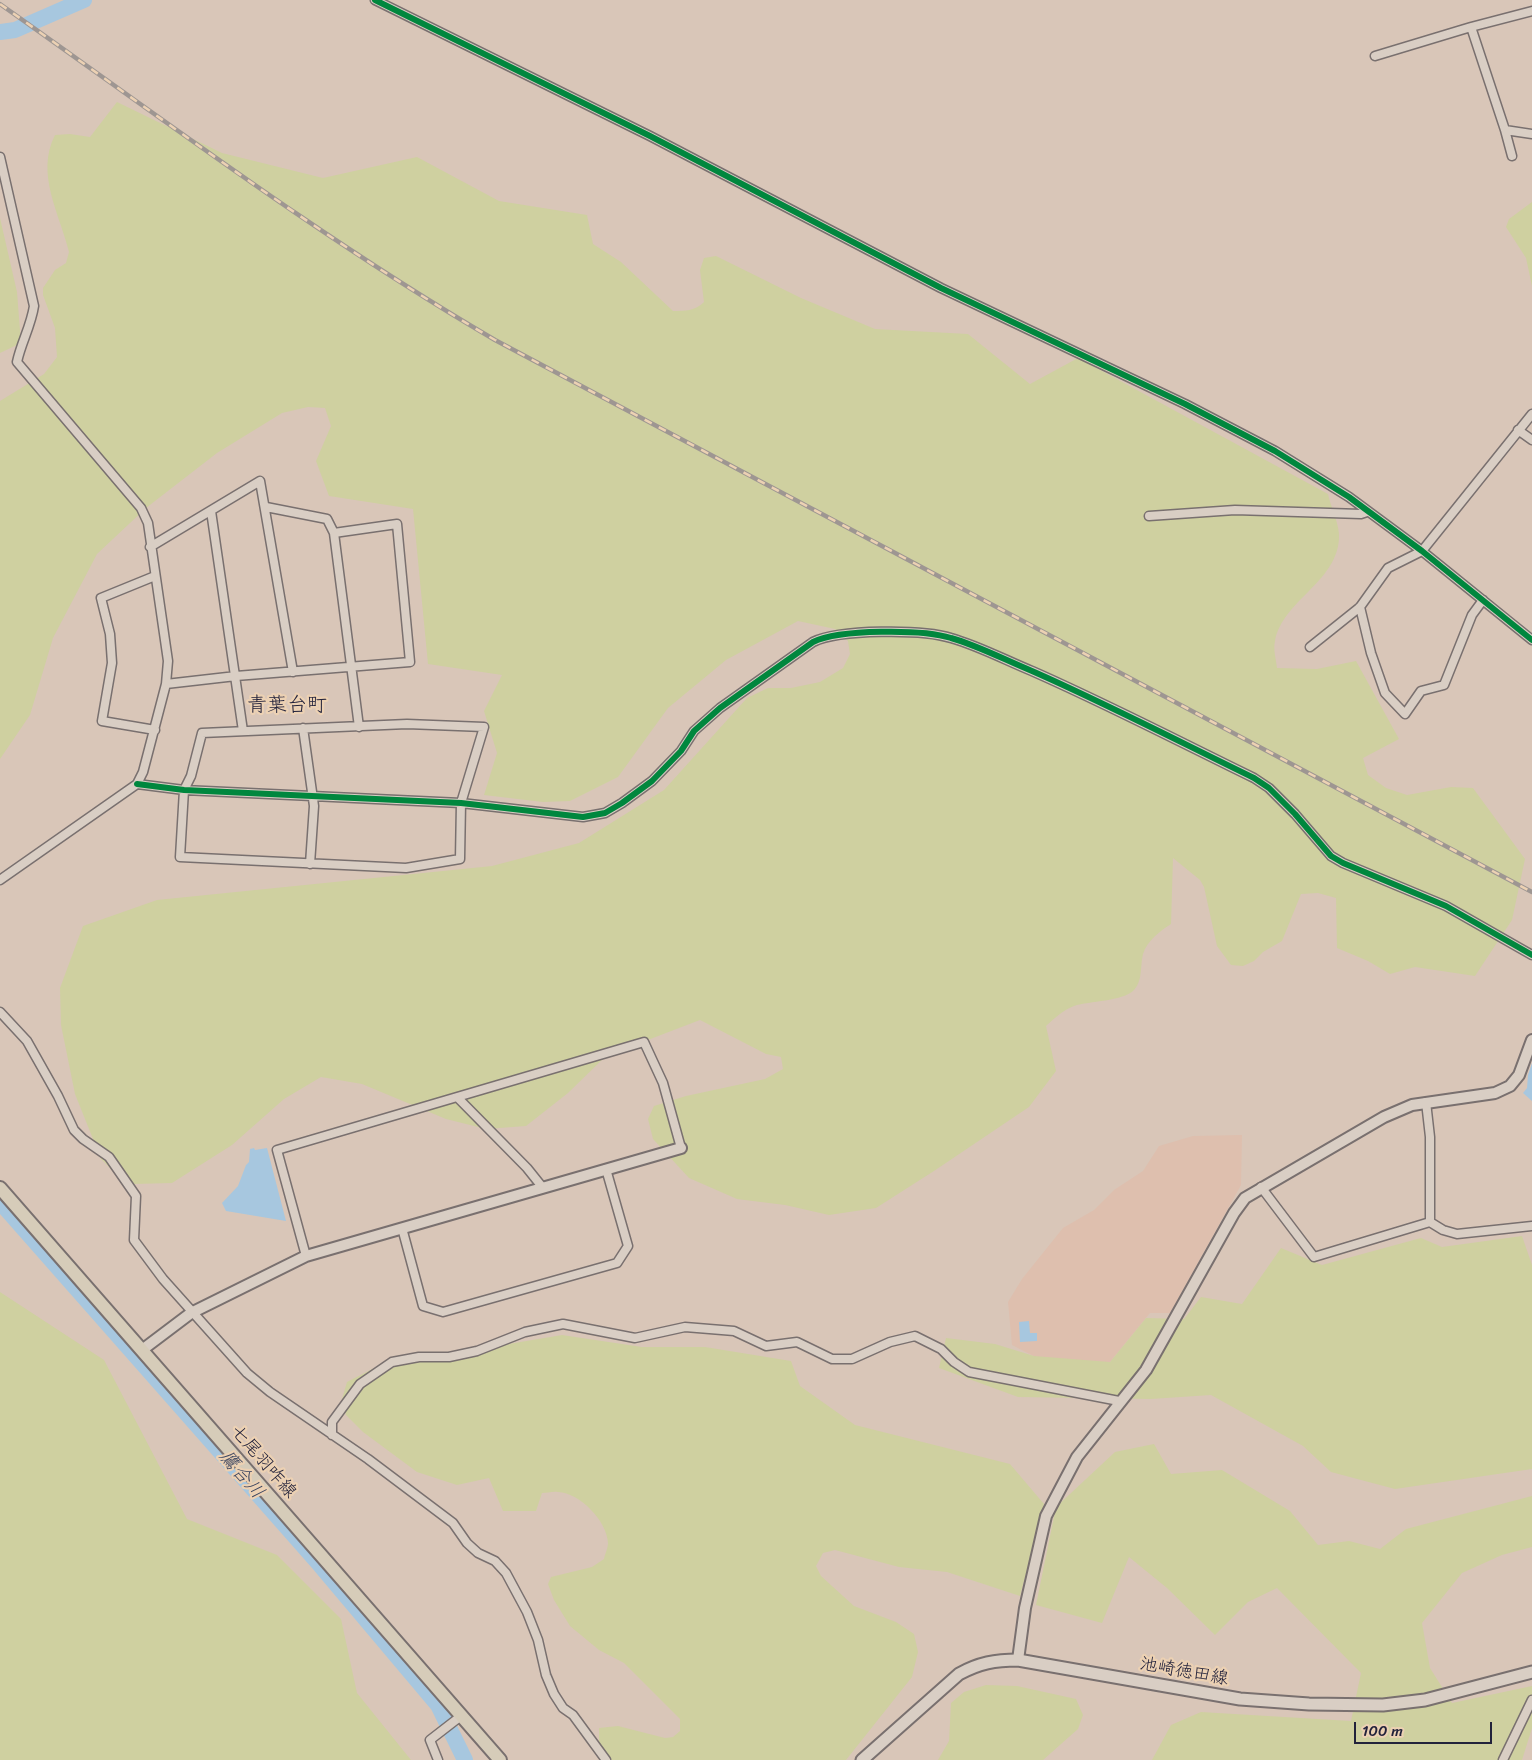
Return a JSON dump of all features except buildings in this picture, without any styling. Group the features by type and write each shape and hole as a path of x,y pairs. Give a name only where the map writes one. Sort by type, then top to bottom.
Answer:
{"main road":[{"name":"七尾羽咋線","path":"0,1188 500,1760"},
{"name":"池崎徳田線","path":"862,1760 959,1674 976,1665 993,1660 1018,1660 1240,1699 1309,1704 1383,1705 1425,1700 1532,1672"}],"street":[{"path":"375,0 650,136 941,288 1185,404 1275,451 1349,497 1422,551 1532,640"},
{"path":"1374,56 1532,11"},
{"path":"1471,27 1512,156"},
{"path":"1505,130 1532,134"},
{"path":"0,157 34,306 31,326 20,347 17,362 141,508 148,523 168,661 166,684 155,730 143,772 137,784 0,880"},
{"path":"1310,647 1360,607 1388,568 1422,551 1532,414"},
{"path":"1518,430 1532,440"},
{"path":"150,547 260,481 293,672"},
{"path":"266,507 327,519 334,533 359,727"},
{"path":"1149,516 1235,510 1361,514 1367,512"},
{"path":"211,511 243,731"},
{"path":"166,684 236,676 410,662 397,524 334,533"},
{"path":"155,576 101,598 110,634 112,663 102,721 155,730"},
{"path":"1360,607 1371,653 1386,693 1405,714 1421,691 1444,685 1472,615 1483,600"},
{"path":"137,784 184,790 462,803 583,817 605,813 652,781 681,751 694,731 720,708 813,642 822,638 856,633 934,634 972,645 1052,680 1254,778 1269,788 1332,856 1343,863 1446,906 1532,955"},
{"path":"407,724 484,727 462,803 460,860 406,868 180,857 184,790 191,776 202,733 359,727 407,724"},
{"path":"303,728 313,796 310,864"},
{"path":"0,1012 27,1041 58,1096 74,1130 83,1139 109,1157 136,1196 133,1231 136,1244 191,1312 247,1374 453,1523 467,1543 478,1553 495,1561 506,1573 531,1621 546,1675 554,1694 563,1708 573,1715 606,1760"},
{"path":"1018,1660 1025,1608 1046,1516 1077,1457 1146,1370 1234,1213 1245,1198 1384,1117 1412,1105 1495,1093 1510,1086 1519,1075 1532,1040"},
{"path":"142,1350 191,1312 306,1256 681,1148 663,1083 644,1042 277,1150 306,1256"},
{"path":"458,1098 527,1168 544,1188"},
{"path":"1426,1102 1430,1137 1430,1222"},
{"path":"402,1228 423,1306 443,1312 617,1263 628,1246 606,1169"},
{"path":"1261,1187 1314,1256 1430,1222 1443,1230 1457,1234 1532,1226"},
{"path":"332,1435 332,1422 360,1384 392,1362 419,1357 448,1357 477,1351 525,1332 563,1324 635,1338 685,1327 734,1331 766,1346 796,1342 832,1359 852,1359 890,1342 915,1336 941,1349 954,1362 969,1372 1119,1402"},
{"path":"1503,1760 1532,1700"},
{"path":"438,1760 430,1740 461,1717"}],"shaded area":[{"path":"1242,1135 1241,1185 1170,1313 1150,1313 1110,1362 1047,1363 1012,1345 1008,1302 1022,1279 1063,1228 1094,1210 1114,1190 1143,1171 1159,1146 1193,1136"}],"green space":[{"path":"117,102 222,153 323,178 417,157 499,201 587,215 593,244 621,262 673,311 693,309 704,302 700,270 704,258 716,256 801,298 875,329 968,334 1030,384 1078,358 1328,494 1339,534 1336,554 1320,580 1298,602 1280,627 1274,644 1277,668 1317,669 1356,661 1399,739 1363,758 1368,775 1386,788 1407,795 1451,787 1473,788 1525,859 1512,920 1475,976 1415,967 1390,974 1368,961 1337,948 1336,898 1318,893 1301,894 1282,941 1263,952 1254,961 1243,966 1231,965 1217,946 1204,887 1200,880 1173,858 1171,924 1154,937 1145,949 1140,979 1133,991 1114,999 1074,1006 1056,1017 1046,1026 1056,1071 1029,1107 876,1208 829,1215 785,1205 737,1199 689,1178 653,1139 648,1119 654,1106 686,1096 765,1079 783,1069 781,1057 766,1054 700,1020 606,1056 568,1093 526,1126 486,1129 446,1119 362,1084 321,1077 284,1099 232,1145 172,1183 134,1184 122,1180 101,1159 75,1094 61,1025 60,988 83,926 157,900 492,866 579,843 664,790 747,698 768,688 791,688 820,682 843,668 850,654 848,641 835,629 798,621 726,660 668,708 618,777 570,801 543,802 484,795 497,753 484,711 502,675 428,664 413,509 329,496 316,461 331,426 325,408 308,407 282,413 217,453 146,508 97,554 53,638 30,715 0,759 0,401 44,374 57,357 55,328 43,295 43,288 55,270 66,263 69,252 55,209 48,179 47,164 49,150 55,135 70,134 90,137"},
{"path":"1532,202 1532,286 1526,258 1506,227 1509,219"},
{"path":"0,218 17,292 21,343 0,353"},
{"path":"1522,1236 1532,1265 1532,1469 1395,1489 1331,1472 1303,1446 1211,1395 1151,1399 1018,1397 939,1368 946,1338 995,1344 1034,1356 1110,1362 1146,1318 1184,1319 1201,1297 1242,1304 1281,1248 1322,1265 1421,1238 1442,1247"},
{"path":"0,1292 104,1360 187,1519 277,1555 341,1619 357,1693 411,1760 0,1760"},
{"path":"562,1335 642,1347 705,1347 791,1361 800,1386 855,1425 1010,1464 1044,1504 1020,1596 947,1572 899,1567 835,1550 823,1553 816,1566 821,1576 854,1606 896,1622 914,1634 918,1652 912,1677 846,1760 605,1760 599,1746 599,1728 618,1726 665,1738 673,1737 680,1731 680,1719 624,1663 599,1650 570,1626 554,1600 548,1584 551,1577 592,1567 604,1559 608,1543 598,1517 575,1497 556,1492 542,1493 536,1511 503,1511 489,1478 457,1485 417,1472 363,1432 346,1415 342,1399 347,1382 378,1366"},
{"path":"1154,1444 1171,1474 1222,1470 1290,1511 1318,1545 1349,1541 1380,1549 1406,1529 1532,1496 1532,1547 1502,1555 1462,1573 1422,1623 1430,1668 1452,1703 1532,1686 1532,1728 1522,1760 1152,1760 1171,1725 1201,1712 1351,1721 1361,1673 1277,1588 1248,1602 1215,1635 1167,1588 1129,1557 1102,1623 1036,1605 1056,1507 1115,1452"},
{"path":"986,1685 1017,1686 1076,1699 1083,1715 1078,1729 1043,1760 938,1760 949,1741 951,1703 964,1692"}],"water":[{"path":"1532,1063 1532,1101 1523,1093 1527,1088 1528,1075"},
{"path":"254,1148 255,1150 267,1148 286,1221 226,1211 222,1203 238,1186 249,1162 250,1149"},
{"path":"1029,1321 1030,1333 1037,1333 1037,1341 1020,1342 1019,1322"}],"waterway":[{"path":"0,32 15,30 84,0"},
{"name":"鷹合川","path":"0,1202 320,1565 438,1705 465,1760"}],"railway":[{"path":"0,4 305,220 495,340 1532,892"}],"cycle path":[{"path":"375,0 650,136 941,288 1185,404 1275,451 1349,497 1422,551 1532,640"},
{"path":"137,784 184,790 461,803 583,817 605,813 652,781 681,751 694,731 720,708 813,642 825,638 861,633 902,632 938,635 992,653 1116,710 1254,778 1269,788 1295,814 1331,856 1343,863 1446,906 1532,955"}],"district":[{"name":"青葉台町","path":"287,706"}]}
